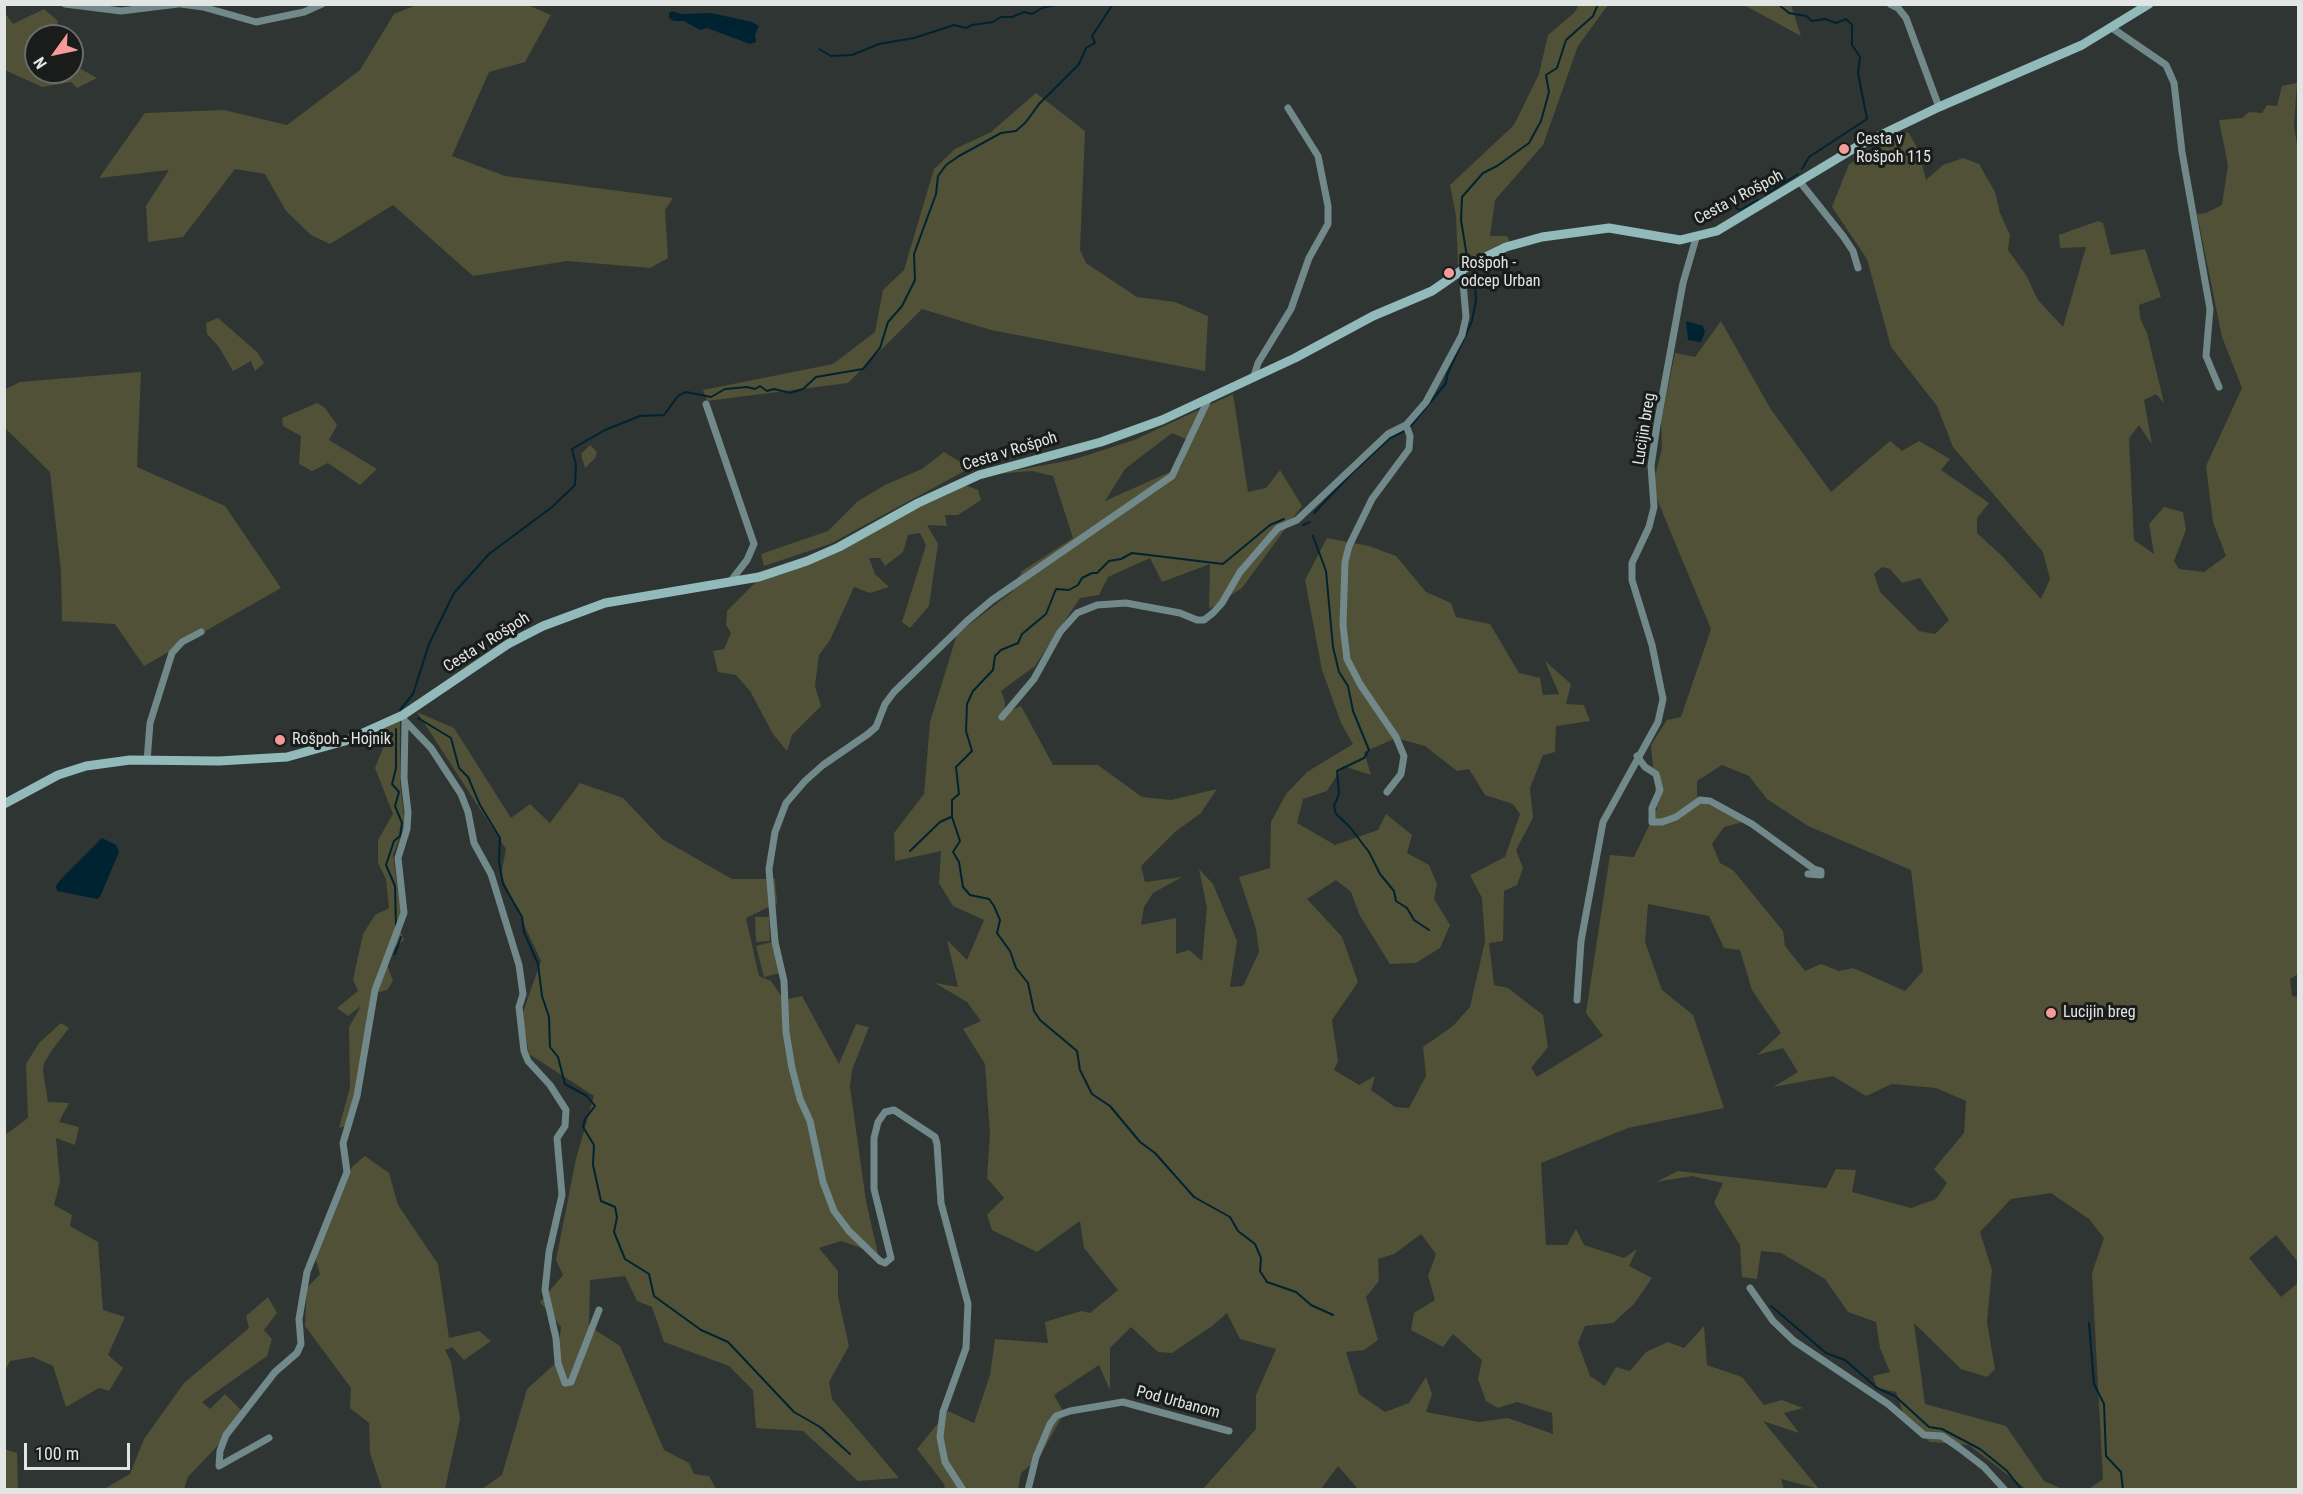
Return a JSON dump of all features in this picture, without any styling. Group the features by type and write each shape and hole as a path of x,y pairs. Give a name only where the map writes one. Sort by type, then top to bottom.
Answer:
{"street":[{"path":"65,4 121,11 180,4 203,7 256,22 303,12 322,4"},
{"path":"1890,4 1898,8 1906,18 1939,107"},
{"name":"Cesta v Rošpoh","path":"4,804 58,775 86,766 130,760 252,760 287,757 345,741 404,720 508,644 570,615 636,597 759,577 807,561 839,547 938,493 979,475 1132,433 1295,358 1373,316 1432,291 1462,271 1506,247 1563,234 1609,228 1680,240 1718,231 1858,146 1939,107 2038,66 2112,28 2149,4"},
{"path":"2112,28 2166,65 2170,72 2180,116 2182,152 2210,309 2206,356 2219,387"},
{"path":"1254,376 1258,363 1291,309 1309,258 1328,224 1328,206 1318,156 1288,108"},
{"path":"1800,182 1843,236 1853,251 1858,268"},
{"name":"Lucijin breg","path":"1577,1000 1581,941 1603,822 1637,756 1658,722 1663,699 1652,645 1632,580 1632,563 1649,527 1654,507 1653,456 1683,283 1696,238"},
{"path":"1002,717 1034,679 1060,632 1077,613 1097,605 1126,603 1204,620 1222,603 1240,572 1278,528 1297,520 1388,434 1406,425 1426,402 1462,335 1466,317 1462,271"},
{"path":"963,1490 945,1462 940,1437 943,1412 966,1348 968,1304 941,1203 935,1137 894,1110 885,1112 878,1122 874,1138 874,1189 891,1258 885,1263 880,1261 849,1231 834,1211 823,1182 810,1121 800,1099 792,1068 786,1032 784,981 775,942 769,869 775,832 786,803 805,782 823,765 876,727 885,704 894,692 967,621 992,600 1172,476 1209,398"},
{"path":"706,404 754,544 747,560 730,582"},
{"path":"1388,792 1401,774 1404,756 1396,737 1360,684 1347,659 1343,625 1345,562 1349,546 1372,499 1408,449 1410,435 1406,425"},
{"path":"147,761 150,723 172,653 182,642 201,632"},
{"path":"404,720 431,748 461,794 468,812 474,843 491,874 519,965 523,994 519,1007 524,1051 528,1061 550,1084 566,1110 566,1126 557,1138 562,1195 549,1252 545,1290 549,1301 558,1363 565,1383 571,1382 599,1310"},
{"path":"269,1438 219,1466 220,1451 226,1435 275,1372 297,1353 301,1344 299,1319 307,1272 347,1172 343,1143 357,1096 375,990 404,913 398,858 407,829 408,812 404,777 404,720"},
{"path":"1637,756 1645,767 1656,774 1660,790 1652,808 1652,822 1662,822 1676,817 1700,800 1710,801 1752,824 1797,857 1821,871 1821,875 1808,874"},
{"path":"1750,1288 1773,1321 1794,1341 1888,1404 1924,1435 1942,1436 1958,1447 2005,1490"},
{"name":"Pod Urbanom","path":"1028,1490 1036,1457 1050,1424 1056,1416 1070,1411 1123,1402 1229,1431"}],"green space":[{"path":"416,5 528,5 551,15 525,62 489,72 452,156 505,176 673,198 665,210 668,258 650,268 567,261 473,276 393,205 330,244 311,235 286,211 265,174 235,169 183,237 148,242 146,206 169,170 99,178 145,113 224,110 287,125 360,70 394,14"},
{"path":"1579,5 1608,5 1578,46 1543,145 1495,200 1490,236 1507,236 1510,242 1458,265 1456,216 1450,185 1514,125 1539,74 1548,35 1574,13"},
{"path":"1744,5 1791,5 1801,36"},
{"path":"44,9 58,21 57,24 24,24 24,79 5,70 5,13 13,24"},
{"path":"84,71 97,78 77,88 73,84 84,84"},
{"path":"2297,83 2294,126 2298,151 2298,974 2290,979 2292,996 2298,997 2298,1262 2276,1235 2249,1258 2281,1297 2298,1283 2298,1489 2089,1489 2103,1479 2092,1273 2104,1238 2089,1219 2051,1193 2011,1199 1980,1232 1992,1270 1987,1322 1995,1369 1987,1377 1961,1369 1914,1323 1925,1404 2006,1426 2044,1481 2062,1489 2026,1489 1969,1445 1930,1442 1905,1419 1896,1392 1877,1388 1873,1376 1890,1372 1880,1348 1876,1322 1848,1312 1825,1279 1781,1253 1761,1251 1757,1279 1742,1277 1740,1245 1714,1203 1723,1183 1692,1176 1656,1182 1678,1171 1826,1188 1836,1169 1856,1170 1852,1192 1911,1208 1936,1199 1947,1183 1934,1169 1964,1133 1966,1101 1936,1088 1892,1084 1866,1096 1833,1076 1773,1087 1798,1072 1783,1048 1757,1055 1781,1033 1752,990 1740,950 1724,948 1709,916 1648,904 1645,942 1662,990 1693,1015 1724,1108 1628,1128 1541,1163 1546,1245 1567,1245 1576,1229 1584,1245 1624,1258 1637,1249 1629,1266 1652,1278 1634,1304 1613,1323 1585,1326 1578,1343 1590,1376 1605,1386 1616,1367 1630,1371 1646,1352 1668,1342 1684,1348 1704,1326 1707,1365 1742,1377 1764,1405 1782,1400 1803,1408 1784,1413 1799,1433 1763,1421 1819,1489 1781,1479 1784,1489 1358,1489 1338,1466 1321,1489 1203,1489 1256,1429 1256,1395 1276,1349 1240,1339 1227,1313 1172,1353 1158,1352 1131,1327 1110,1348 1110,1390 1099,1365 1054,1395 1064,1413 1039,1458 1021,1473 1018,1489 945,1489 944,1484 917,1449 948,1411 974,1423 990,1375 995,1339 1048,1343 1045,1322 1081,1311 1090,1313 1118,1290 1084,1248 1080,1221 1037,1252 992,1230 987,1215 1004,1198 987,1178 990,1134 985,1064 963,1029 981,1021 967,1002 935,983 958,987 947,940 967,960 984,920 953,906 939,883 941,851 895,861 894,833 924,794 930,722 957,634 1013,591 1022,571 1073,538 1053,476 1032,471 995,474 1072,460 1134,440 1233,394 1248,492 1266,488 1280,470 1302,506 1242,588 1209,609 1210,564 1162,582 1150,558 1108,577 1099,595 1080,598 1035,666 1001,691 1005,702 1004,713 1021,706 1053,765 1098,765 1142,797 1171,800 1217,789 1201,813 1175,832 1141,866 1145,882 1182,877 1153,893 1144,907 1141,925 1176,918 1176,954 1189,950 1202,961 1207,908 1199,869 1213,884 1237,941 1230,987 1243,986 1259,952 1256,929 1239,877 1270,868 1271,822 1286,794 1307,772 1353,744 1341,723 1322,670 1305,580 1327,538 1369,546 1396,556 1426,592 1451,603 1456,617 1490,624 1519,673 1540,678 1543,695 1559,694 1545,661 1571,684 1566,704 1584,705 1590,721 1556,726 1555,752 1543,755 1530,788 1533,818 1516,850 1523,868 1517,885 1504,891 1503,941 1489,943 1494,985 1508,988 1543,1015 1548,1047 1531,1068 1537,1077 1603,1036 1586,1013 1610,855 1634,857 1657,809 1651,745 1667,720 1681,717 1711,629 1652,487 1662,449 1661,422 1675,353 1695,357 1721,321 1770,408 1831,492 1890,441 1902,451 1919,441 1950,459 1941,470 1989,503 1977,518 1977,533 2002,556 2041,599 2050,579 2043,552 1953,447 1937,406 1891,347 1867,259 1832,207 1849,164 1908,132 1918,149 1926,180 1943,165 1963,158 1979,164 1995,192 2000,213 2010,235 2008,250 2026,275 2038,300 2063,327 2086,247 2060,248 2059,235 2098,221 2103,223 2111,255 2145,249 2161,297 2139,305 2140,318 2147,333 2164,403 2156,394 2144,400 2152,445 2139,425 2129,438 2134,540 2154,554 2149,524 2164,507 2183,512 2186,530 2174,561 2179,569 2204,572 2226,556 2213,522 2206,466 2242,388 2222,337 2197,214 2206,213 2222,205 2228,165 2219,120 2242,118 2249,112 2262,113 2267,105 2277,106 2282,86","holes":["1172,433 1190,441 1181,467 1105,501 1125,469","1882,567 1890,569 1902,583 1920,578 1949,620 1935,634 1919,631 1880,592 1874,574","1396,738 1425,746 1457,771 1469,769 1485,795 1513,804 1520,814 1505,857 1470,875 1482,898 1485,941 1470,1007 1453,1026 1423,1047 1426,1076 1409,1108 1395,1107 1371,1090 1375,1076 1359,1085 1334,1070 1338,1061 1332,1020 1358,982 1342,937 1307,899 1336,880 1351,892 1360,916 1390,964 1416,963 1440,948 1450,925 1434,899 1437,884 1429,865 1407,853 1412,835 1386,814 1378,830 1335,845 1297,823 1303,799 1327,791 1343,766 1371,775 1364,752","1722,765 1749,776 1767,799 1808,826 1911,870 1923,971 1905,991 1853,968 1839,971 1821,964 1805,971 1785,946 1783,931 1733,870 1720,863 1712,844 1724,827 1747,821 1697,800 1697,781","1421,1234 1436,1254 1428,1276 1435,1300 1414,1313 1411,1330 1443,1347 1453,1334 1482,1360 1478,1379 1486,1401 1498,1408 1517,1402 1552,1413 1553,1434 1508,1418 1479,1422 1426,1412 1432,1394 1426,1377 1409,1403 1385,1412 1359,1394 1346,1352 1364,1350 1378,1340 1366,1297 1379,1281 1378,1259 1394,1254"]},
{"path":"35,84 59,84 42,87"},
{"path":"1036,93 1085,131 1080,250 1086,263 1137,297 1175,302 1208,316 1205,371 991,330 922,309 848,383 707,401 703,390 833,364 875,332 883,290 904,270 934,169 955,149 991,132"},
{"path":"218,318 257,352 264,363 255,371 251,361 233,371 219,347 207,334 206,323"},
{"path":"141,372 137,467 225,506 281,588 144,666 115,624 62,621 61,572 50,472 5,428 4,390 20,382"},
{"path":"317,403 325,408 337,425 329,440 377,469 360,485 328,463 312,471 299,464 301,436 283,426 282,418"},
{"path":"590,445 597,452 595,458 585,468 581,454"},
{"path":"944,452 970,468 830,544 764,566 761,554 828,531 858,501 885,485 922,469"},
{"path":"965,485 978,490 981,500 958,515 945,515 947,526 927,525 938,544 929,606 910,628 902,622 926,545 920,533 908,535 903,552 885,566 880,558 869,558 875,574 889,587 870,593 854,587 830,640 819,655 815,686 821,706 792,735 787,751 773,734 750,691 736,675 718,672 713,651 724,649 731,633 726,625 727,611 756,582 805,566 928,500"},
{"path":"417,712 454,728 511,818 530,804 550,823 580,783 623,798 662,839 732,879 775,879 777,903 746,918 759,976 771,981 784,1000 802,996 839,1064 856,1024 869,1027 852,1070 850,1087 866,1201 878,1254 841,1241 819,1248 838,1271 838,1297 849,1346 829,1382 832,1399 899,1478 858,1481 803,1431 756,1428 753,1390 729,1366 664,1342 652,1307 637,1301 625,1276 590,1280 589,1326 620,1346 664,1450 689,1463 694,1474 709,1476 716,1489 482,1489 502,1475 527,1389 557,1362 561,1327 540,1302 563,1275 556,1260 576,1159 594,1096 529,1054 522,1015 541,961 501,875 506,849"},
{"path":"400,721 400,782 405,824 393,855 401,916 398,924 404,940 384,956 393,981 387,990 372,994 358,1081 346,1126 339,1128 350,1087 349,1027 361,1006 348,1016 337,1008 358,991 353,980 363,934 375,915 389,908 386,879 378,863 378,840 393,814 375,768 385,743 376,732"},
{"path":"755,917 769,917 770,941 756,942"},
{"path":"772,942 780,973 764,977 756,946"},
{"path":"61,1023 69,1028 44,1063 43,1071 48,1102 69,1103 59,1122 79,1127 75,1145 56,1138 60,1182 54,1205 72,1215 70,1226 98,1242 103,1310 125,1317 108,1355 123,1368 109,1391 99,1388 66,1407 53,1366 33,1357 10,1361 4,1372 5,1135 28,1118 26,1064 39,1043"},
{"path":"365,1156 389,1173 398,1205 438,1264 449,1338 479,1331 491,1341 464,1360 452,1347 445,1350 451,1362 460,1419 445,1489 382,1489 370,1453 369,1423 350,1408 351,1388 305,1326 307,1288 320,1274 315,1257 336,1195 353,1166"},
{"path":"268,1297 277,1313 264,1330 272,1339 267,1356 202,1402 210,1409 225,1394 243,1412 223,1440 188,1477 184,1489 104,1489 130,1474 144,1439 184,1383 249,1328 246,1316"},
{"path":"4,1449 17,1453 18,1489 5,1489"}],"water":[{"path":"672,11 681,14 711,13 752,22 759,26 755,35 756,42 750,44 707,28 700,30 684,21 674,21 669,18 669,13"},
{"path":"1686,321 1703,326 1705,332 1701,342 1688,340"},
{"path":"102,838 116,845 119,852 100,897 97,899 57,891 56,886 61,879"}],"waterway":[{"path":"819,49 831,56 852,55 879,44 914,38 954,25 966,28 1024,12 1032,14 1042,8 1060,4"},
{"path":"400,710 413,694 429,644 454,593 489,554 552,507 575,485 576,465 572,449 605,430 640,416 664,415 678,396 686,392 711,397 725,389 747,387 755,389 760,386 767,391 774,389 790,393 803,389 816,377 863,369 880,348 888,322 902,306 915,280 914,254 936,194 938,176 946,165 959,156 1001,133 1016,131 1026,122 1039,104 1079,64 1086,48 1095,43 1092,36 1113,4"},
{"path":"1467,257 1461,220 1462,197 1483,173 1529,143 1541,121 1549,92 1546,75 1557,68 1566,40 1593,16 1598,4"},
{"path":"1778,4 1789,13 1806,16 1812,21 1825,19 1836,23 1846,19 1852,25 1852,45 1860,57 1858,73 1867,119 1809,157 1802,169"},
{"path":"1765,195 1798,174"},
{"path":"1736,208 1740,210 1758,200"},
{"path":"1410,427 1446,383 1447,375 1472,321 1476,300 1475,284"},
{"path":"1314,513 1390,438 1404,431"},
{"path":"1284,519 1270,525 1223,564 1132,553 1121,559 1109,561 1097,573 1082,578 1078,585 1069,590 1056,589 1046,614 1022,634 1018,643 1001,650 995,656 993,670 973,691 967,704 966,731 972,751 956,767 959,794 952,800 952,817 960,841 953,852 959,862 963,887 970,895 989,899 994,906 1000,920 997,933 1010,951 1016,968 1028,983 1034,1011 1040,1020 1077,1051 1080,1070 1092,1094 1110,1106 1140,1142 1155,1153 1194,1197 1230,1217 1238,1231 1255,1244 1261,1258 1260,1271 1267,1282 1296,1292 1311,1305 1333,1315"},
{"path":"1303,525 1310,522"},
{"path":"1313,536 1326,571 1333,647 1339,672 1348,686 1353,711 1369,750 1364,758 1337,771 1339,794 1334,806 1336,814 1349,826 1369,852 1380,874 1394,891 1396,901 1407,908 1414,920 1429,930"},
{"path":"418,718 451,738 459,768 468,777 480,805 500,838 499,862 503,884 522,917 524,932 538,964 542,996 549,1017 550,1047 558,1057 565,1084 587,1096 595,1106 585,1119 583,1127 594,1145 593,1165 601,1201 615,1207 617,1217 614,1232 625,1259 649,1274 654,1296 701,1330 728,1342 794,1412 820,1427 850,1454"},
{"path":"396,729 396,768 392,784 399,792 395,806 402,823 400,836 394,841 386,865 395,886 396,926"},
{"path":"910,851 940,822 951,817"},
{"path":"395,954 401,937"},
{"path":"1771,1306 1826,1353 1845,1360 1877,1388 1895,1396 1929,1427 1942,1429 1980,1449 2007,1471 2022,1490"},
{"path":"2089,1323 2094,1384 2104,1404 2106,1456 2121,1472 2123,1490"}],"place":[{"name":"Cesta v Rošpoh 115","path":"1844,149"},
{"name":"Rošpoh - odcep Urban","path":"1449,273"},
{"name":"Rošpoh - Hojnik","path":"280,740"},
{"name":"Lucijin breg","path":"2051,1013"}]}
